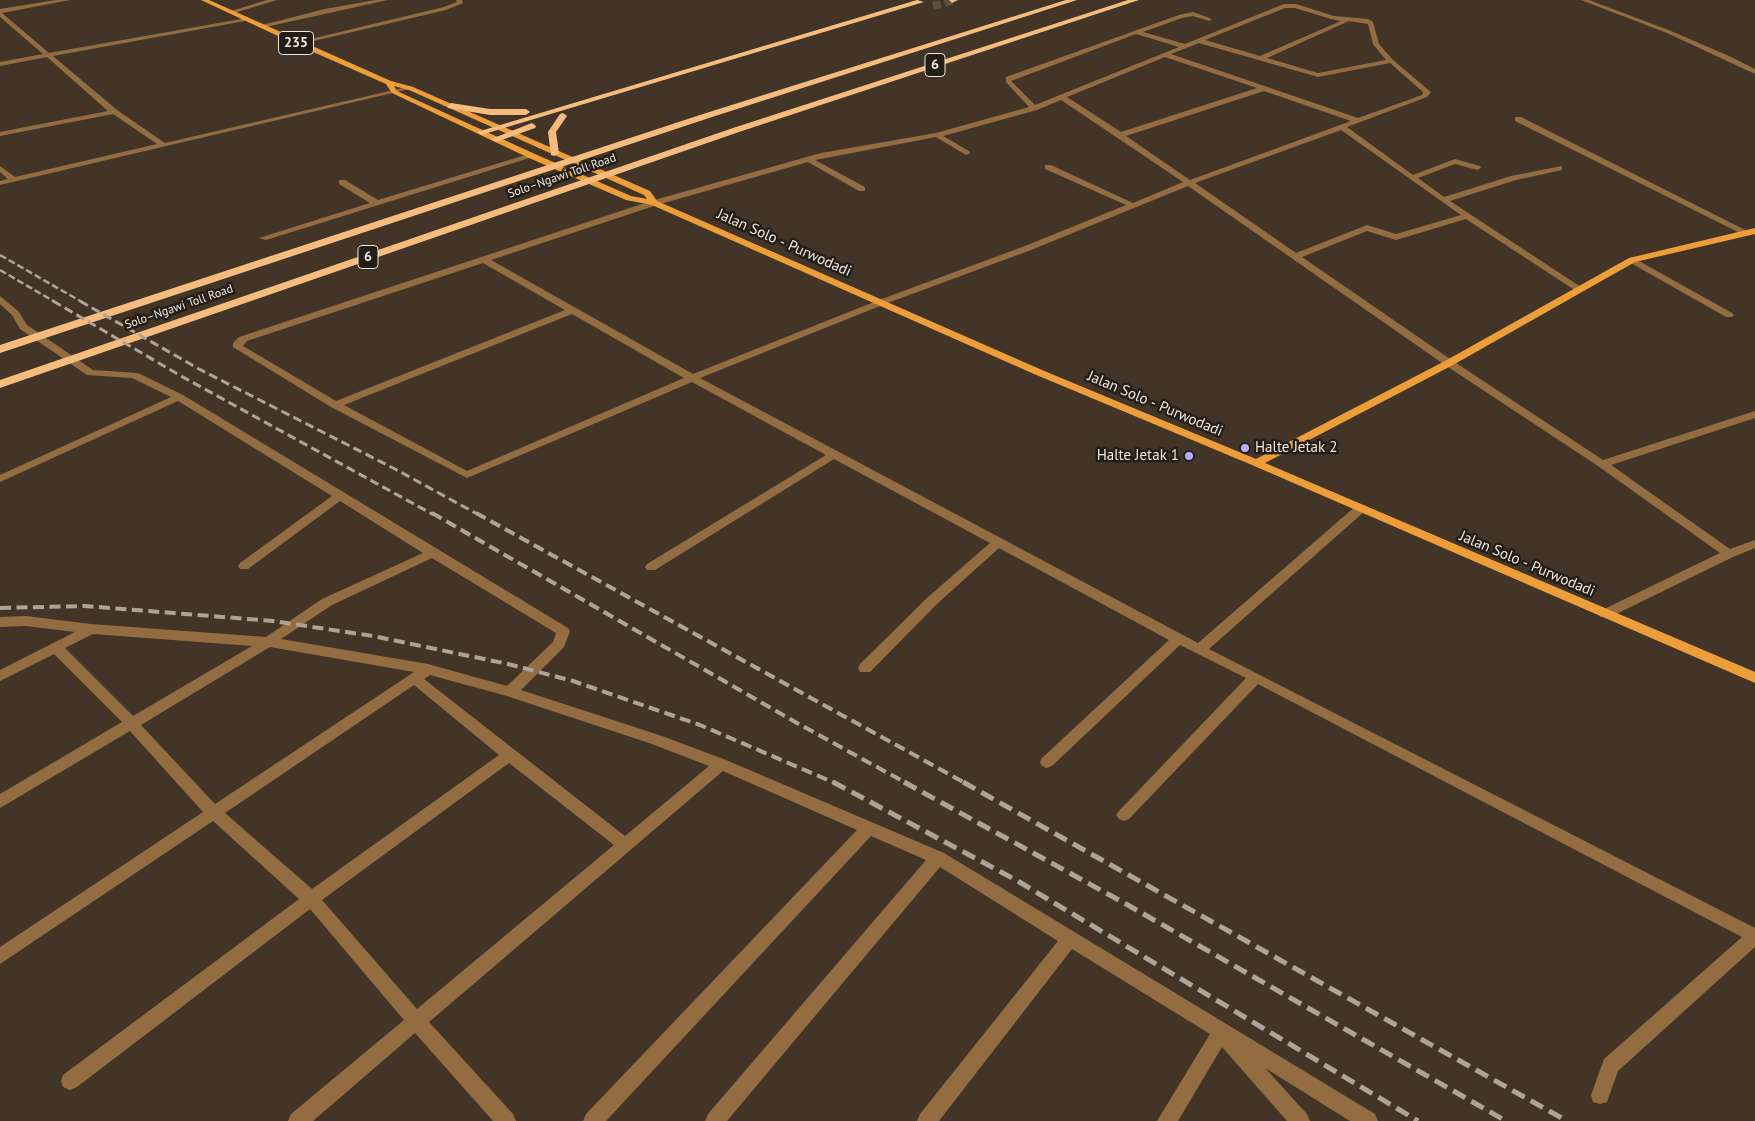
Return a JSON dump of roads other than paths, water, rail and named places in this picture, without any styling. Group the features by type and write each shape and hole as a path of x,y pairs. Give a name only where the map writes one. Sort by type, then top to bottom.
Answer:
{"highway":[{"name":"Solo–Ngawi Toll Road","path":"0,349 706,116 1073,0"},
{"name":"Solo–Ngawi Toll Road","path":"0,384 736,130 1135,0"},
{"path":"481,132 555,109 922,5 563,116 496,139"},
{"path":"447,105 507,113 555,109"},
{"path":"554,153 552,132 563,116"}],"main road":[{"name":"Jalan Solo - Purwodadi","path":"204,0 297,43 389,83 410,88 647,193 654,203"},
{"path":"389,83 394,92"},
{"name":"Jalan Solo - Purwodadi","path":"394,92 532,156 629,198 654,203 1038,372 1256,463 1755,678"},
{"path":"1256,463 1449,363 1632,260 1751,232"}],"street":[{"path":"0,13 67,0"},
{"path":"231,12 274,0"},
{"path":"261,26 325,11 385,0"},
{"path":"297,43 446,8 460,3 459,0"},
{"path":"1584,0 1696,43 1755,72"},
{"path":"1288,6 1296,6 1327,17 1365,20 1371,23 1376,44 1391,61 1425,89 1427,94 1189,183 1028,248 882,302 692,378 467,475 334,405 238,347 238,343 243,339 654,203 808,160 937,135 1034,108 1200,41 1288,6"},
{"path":"0,13 114,112 162,144"},
{"path":"1034,108 1008,81 1008,78 1187,15 1209,19"},
{"path":"0,64 246,19"},
{"path":"1260,58 1350,19"},
{"path":"1136,32 1187,46"},
{"path":"1200,41 1324,75 1391,61"},
{"path":"1166,55 1356,120"},
{"path":"0,184 162,144 294,116 410,88"},
{"path":"1120,135 1262,89"},
{"path":"1060,96 1120,135 1449,363 1602,464 1728,554"},
{"path":"0,134 114,112"},
{"path":"1518,119 1751,232"},
{"path":"1340,126 1443,200 1579,289"},
{"path":"937,135 966,153"},
{"path":"263,238 532,156"},
{"path":"808,160 862,189"},
{"path":"1412,178 1455,161 1477,168"},
{"path":"1048,167 1134,206"},
{"path":"0,168 14,180"},
{"path":"1443,200 1514,178 1559,168"},
{"path":"342,182 376,203"},
{"path":"1296,256 1365,228 1374,229 1388,236 1396,237 1468,216"},
{"path":"484,260 692,378 1178,640 1256,677 1755,936 1611,1065 1600,1095"},
{"path":"1632,260 1729,315"},
{"path":"0,299 16,314 23,327 91,373 134,375 179,397 564,631 559,644 510,692"},
{"path":"334,405 573,310"},
{"path":"0,479 179,397"},
{"path":"1602,464 1755,414"},
{"path":"651,567 835,454"},
{"path":"244,566 340,496"},
{"path":"1199,650 1361,508"},
{"path":"865,668 932,600 999,542"},
{"path":"1605,614 1728,554 1755,544"},
{"path":"0,802 268,642 327,602 433,553"},
{"path":"0,622 26,621 268,642 428,669 510,692 657,740 721,764 938,858 1221,1033 1368,1121"},
{"path":"0,676 91,628"},
{"path":"1047,762 1178,640"},
{"path":"55,646 131,723 213,812 311,899 417,1022 506,1121"},
{"path":"0,956 428,669"},
{"path":"1124,815 1256,677"},
{"path":"414,678 508,755 625,845"},
{"path":"70,1081 311,899 508,755"},
{"path":"298,1121 721,764"},
{"path":"594,1121 868,828"},
{"path":"715,1121 938,858"},
{"path":"928,1121 1070,938"},
{"path":"1167,1121 1221,1033"},
{"path":"1221,1033 1300,1121"}],"tunnel":[{"path":"933,6 952,1"}],"railway":[{"path":"0,255 82,302"},
{"path":"0,270 55,302"},
{"path":"53,301 181,376 434,515"},
{"path":"80,301 199,369 395,469 479,515"},
{"path":"432,513 797,723 906,783"},
{"path":"476,513 965,783"},
{"path":"0,608 85,606 273,621 373,636 508,664 573,681 700,725 834,783"},
{"path":"904,782 1126,904 1506,1121"},
{"path":"963,782 1567,1121"},
{"path":"834,783 1016,880 1418,1121"}],"place":[{"name":"Halte Jetak 2","path":"1245,448"},
{"name":"Halte Jetak 1","path":"1189,456"}]}
